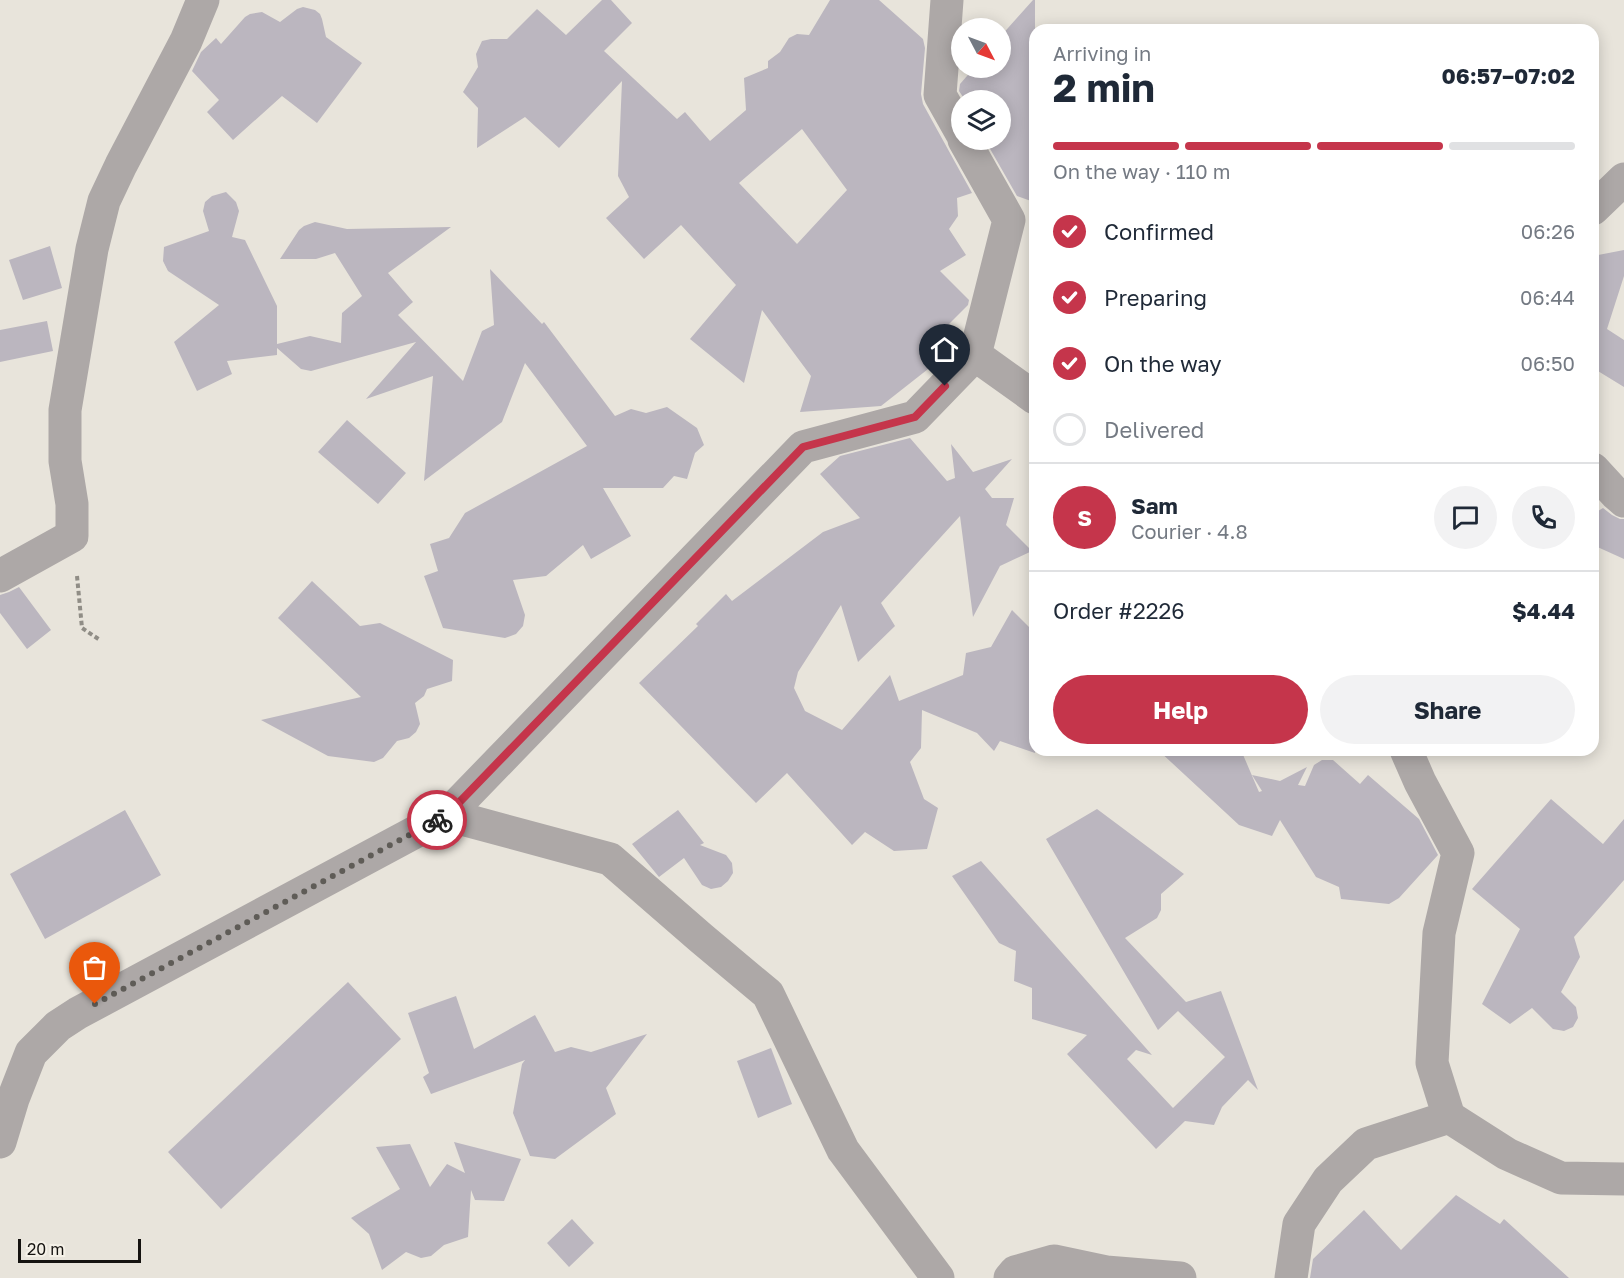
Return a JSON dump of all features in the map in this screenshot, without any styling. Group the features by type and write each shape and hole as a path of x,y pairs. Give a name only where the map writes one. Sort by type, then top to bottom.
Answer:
{"street":[{"path":"0,576 72,536 72,504 65,461 64,410 92,249 104,201 186,41 203,0"},
{"path":"947,0 940,95 951,114"},
{"path":"0,1142 13,1099 31,1053 58,1026 447,815 803,447 915,417 975,356 1009,220 970,150"},
{"path":"1599,203 1624,179"},
{"path":"975,356 1029,394"},
{"path":"1599,476 1624,501"},
{"path":"1409,756 1420,782 1458,853 1438,933 1432,1063 1449,1117 1508,1154 1561,1178 1624,1179"},
{"path":"447,815 610,859 768,994 843,1150 938,1278"},
{"path":"1291,1278 1299,1224 1328,1180 1366,1144 1449,1117"},
{"path":"1010,1278 1015,1272 1054,1261 1106,1272 1180,1278"}],"path":[{"path":"72,536 82,628 100,640"}],"building":[{"path":"602,0 611,0 632,23 604,51 677,119 685,112 710,141 746,110 744,78 768,68 768,61 780,52 789,38 797,34 809,35 830,0 879,0 923,39 925,48 921,94 923,104 972,193 957,198 958,216 949,229 966,255 940,271 969,300 968,305 926,347 937,362 881,406 800,412 811,376 762,310 744,383 690,339 736,285 681,225 644,259 606,218 629,197 618,176 622,81 559,148 525,117 477,148 478,108 463,92 478,67 476,54 482,41 507,39 537,9 566,35","holes":["802,129 847,190 797,244 739,183"]},
{"path":"1035,0 1035,24 1029,24 1029,200 1017,196 991,150 1011,150 1011,90 959,90 960,84 965,78 1011,78 1011,25"},
{"path":"303,7 320,14 326,37 362,63 317,123 282,96 233,140 207,112 219,100 192,71 201,52 216,38 221,44 250,14 262,12 280,22"},
{"path":"226,192 236,202 239,211 232,237 245,240 277,306 277,344 310,336 341,343 342,313 362,296 335,253 316,259 280,259 304,226 315,222 347,229 451,227 388,273 413,302 398,315 463,381 482,331 494,325 490,269 542,324 544,322 615,416 631,409 646,413 667,407 697,428 704,445 695,453 687,479 674,476 663,488 603,488 631,536 591,559 583,545 546,576 513,580 525,615 523,626 516,634 505,638 443,628 424,576 438,571 430,544 449,538 465,513 587,446 525,363 502,422 424,481 433,376 366,399 416,342 311,371 301,369 277,348 277,355 227,361 232,374 197,391 174,342 219,305 168,271 163,261 164,247 209,231 203,211 205,202 212,196"},
{"path":"50,246 62,288 23,300 9,260"},
{"path":"1624,250 1624,276 1607,329 1624,340 1624,387 1599,372 1599,255"},
{"path":"47,321 53,351 0,362 0,330"},
{"path":"347,420 406,473 378,504 318,452"},
{"path":"910,438 947,481 955,478 951,444 973,472 1012,459 985,489 992,498 1014,498 1006,525 1029,548 1029,552 1000,566 973,617 960,516 881,603 895,626 858,662 841,605 798,672 794,688 805,711 842,730 890,675 899,701 963,675 966,653 991,647 1012,610 1029,627 1029,751 1000,741 994,751 977,733 922,710 921,748 910,762 924,799 938,808 927,849 894,851 865,832 852,845 787,773 756,803 639,683 698,626 696,624 726,594 732,601 823,532 860,518 820,474 840,456"},
{"path":"1603,508 1612,515 1624,519 1624,559 1599,548 1599,510"},
{"path":"312,581 360,626 380,623 453,660 452,681 427,689 424,696 415,703 420,724 416,732 409,738 397,741 383,758 374,762 328,756 261,720 361,697 278,618"},
{"path":"19,587 51,630 27,649 0,613 0,595"},
{"path":"1164,756 1244,756 1259,792 1262,791 1252,775 1280,781 1307,767 1298,785 1305,786 1314,765 1322,760 1333,760 1360,784 1368,775 1419,819 1438,855 1399,898 1389,904 1341,899 1339,887 1316,877 1280,820 1272,836 1239,825"},
{"path":"1551,799 1603,844 1624,819 1624,880 1574,937 1580,957 1561,992 1576,1007 1578,1018 1573,1027 1564,1031 1553,1029 1532,1008 1510,1024 1482,1004 1520,929 1472,889"},
{"path":"1097,809 1184,874 1161,894 1161,910 1157,918 1125,938 1186,1002 1221,991 1258,1090 1248,1080 1222,1107 1214,1125 1185,1121 1156,1149 1067,1054 1087,1035 1032,1019 1032,988 1014,981 1016,951 999,943 952,876 981,861 1152,1055 1136,1050 1127,1059 1173,1108 1225,1057 1178,1011 1158,1030 1046,839"},
{"path":"125,810 161,875 45,939 10,874"},
{"path":"678,810 704,843 700,845 726,855 732,863 733,873 721,887 711,889 702,885 684,858 659,877 632,844"},
{"path":"348,982 401,1039 221,1209 168,1152"},
{"path":"456,996 474,1049 535,1015 555,1052 571,1047 591,1052 647,1034 606,1088 616,1114 555,1159 530,1156 513,1113 522,1064 525,1060 431,1094 423,1077 429,1073 408,1013"},
{"path":"771,1048 792,1104 758,1118 737,1061"},
{"path":"454,1142 521,1159 504,1201 475,1200 471,1190 468,1237 444,1245 431,1256 421,1258 406,1252 382,1270 369,1234 351,1218 400,1189 376,1147 410,1144 430,1187 447,1164 465,1173"},
{"path":"1456,1195 1500,1224 1504,1219 1569,1278 1310,1278 1313,1259 1364,1210 1401,1250"},
{"path":"572,1219 594,1243 569,1267 547,1243"}],"way so far":[{"path":"95,1004 437,820"}],"route":[{"path":"437,820 447,815 803,447 915,417 945,386"}]}
